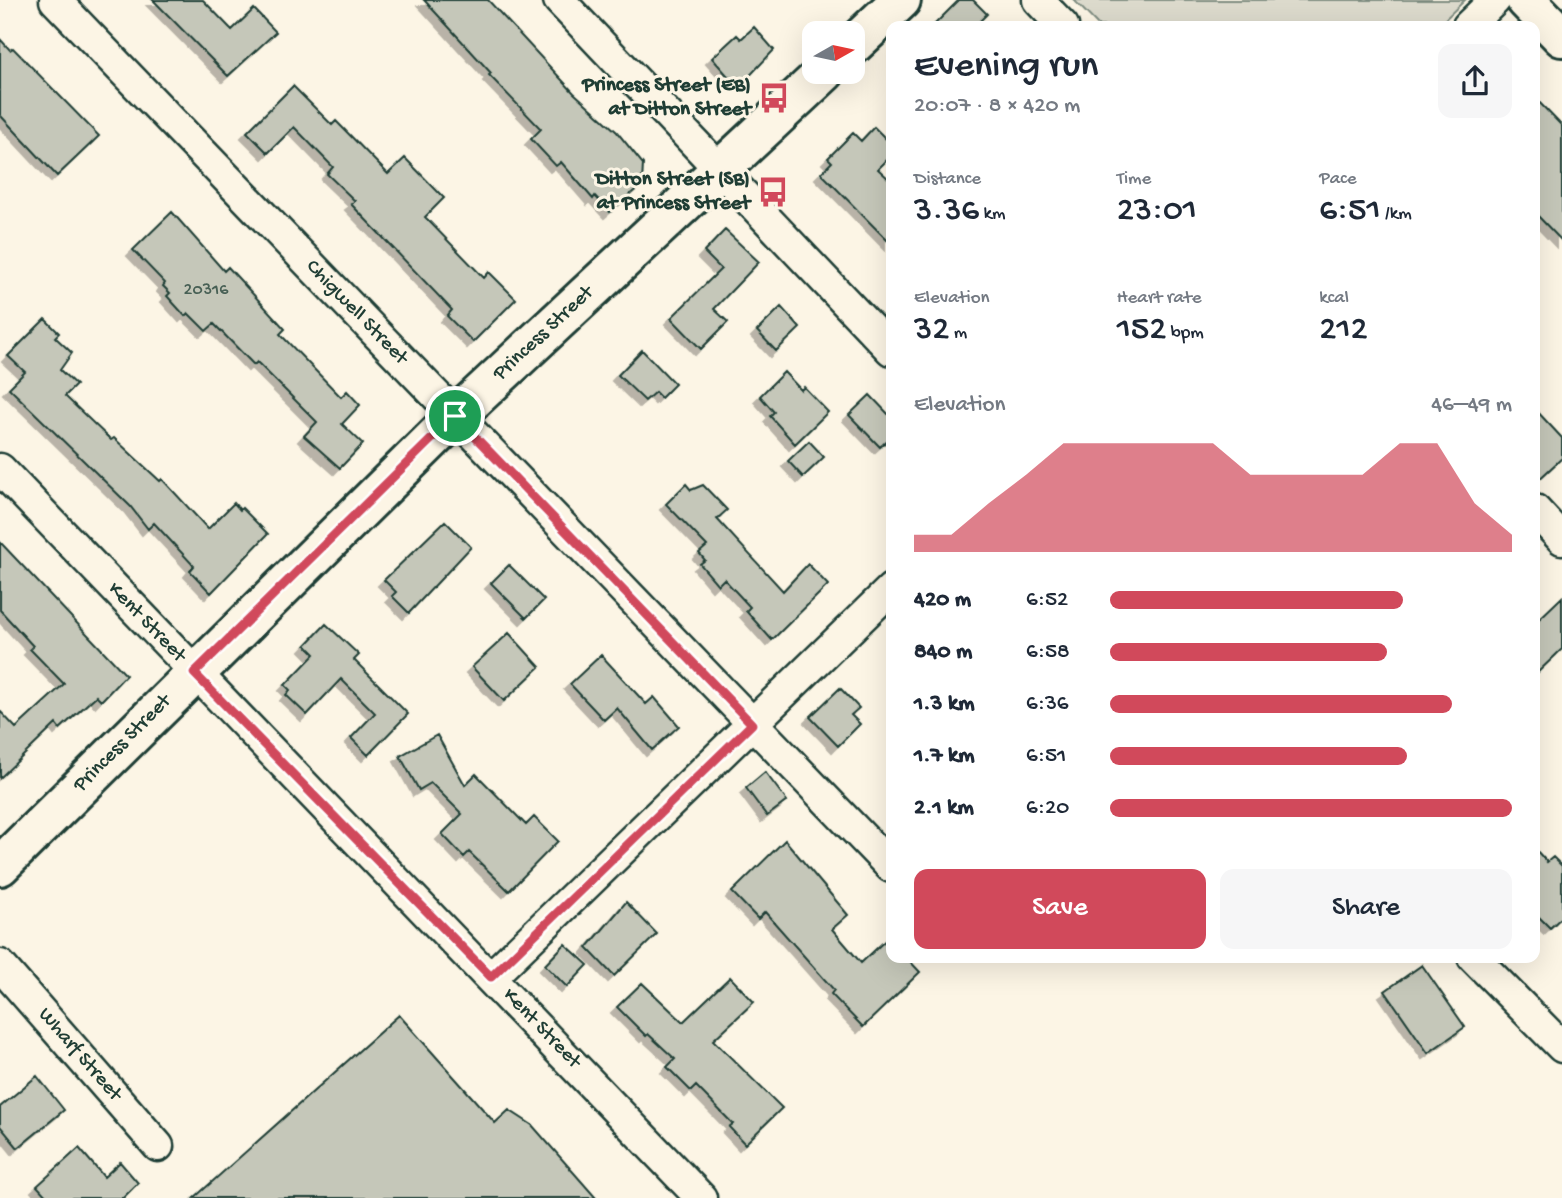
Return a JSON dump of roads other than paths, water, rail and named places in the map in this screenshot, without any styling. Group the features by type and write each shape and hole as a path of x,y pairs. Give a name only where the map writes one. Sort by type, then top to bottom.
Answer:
{"street":[{"name":"Chigwell Street","path":"55,0 886,862"},
{"path":"559,0 886,346"},
{"path":"865,34 901,0"},
{"path":"1038,0 1058,21"},
{"path":"1473,21 1495,0"},
{"path":"1526,0 1562,37"},
{"name":"Princess Street","path":"0,866 455,416 812,84"},
{"name":"Kent Street","path":"0,469 701,1198"},
{"path":"491,977 886,594"},
{"path":"1479,963 1562,1046"},
{"name":"Wharf Street","path":"0,965 159,1146"}],"place":[{"name":"Princess Street (EB) at Ditton Street","path":"774,98"},
{"name":"Ditton Street (SB) at Princess Street","path":"773,192"}]}
